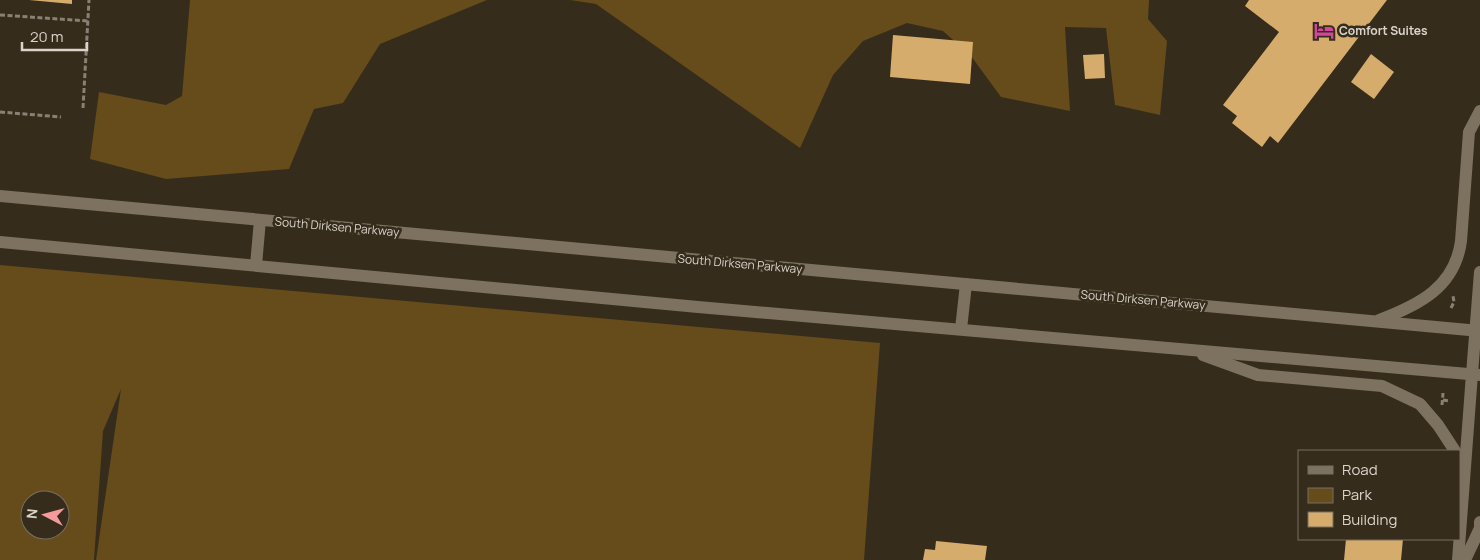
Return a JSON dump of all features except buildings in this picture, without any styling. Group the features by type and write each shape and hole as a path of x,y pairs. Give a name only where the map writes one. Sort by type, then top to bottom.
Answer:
{"main road":[{"path":"1376,321 1404,311 1432,292 1454,270 1459,259 1461,242 1469,132 1480,111"},
{"name":"South Dirksen Parkway","path":"0,196 1478,330"},
{"path":"256,265 260,220"},
{"path":"0,242 698,307 1476,375"},
{"path":"1460,495 1461,463 1476,375 1480,272"},
{"path":"961,329 966,284"},
{"path":"1186,349 1258,375 1382,386 1420,404 1438,425 1454,450"},
{"path":"1465,560 1480,522"},
{"path":"1458,560 1459,540"}],"path":[{"path":"83,108 89,0"},
{"path":"0,14 88,21"},
{"path":"0,112 62,117"},
{"path":"1451,308 1454,302 1462,303"},
{"path":"1443,393 1442,400 1450,401"}],"green space":[{"path":"190,0 487,0 380,44 343,103 314,109 289,169 166,179 90,159 99,92 166,105 182,96"},
{"path":"570,0 1149,0 1148,19 1167,41 1160,115 1115,105 1106,28 1065,27 1070,111 1001,97 971,56 943,31 907,23 863,41 833,75 800,148 596,4"},
{"path":"0,265 880,343 864,560 96,560 121,389 103,431 94,560 0,560"}],"place":[{"name":"Comfort Suites","path":"1324,31"}]}
